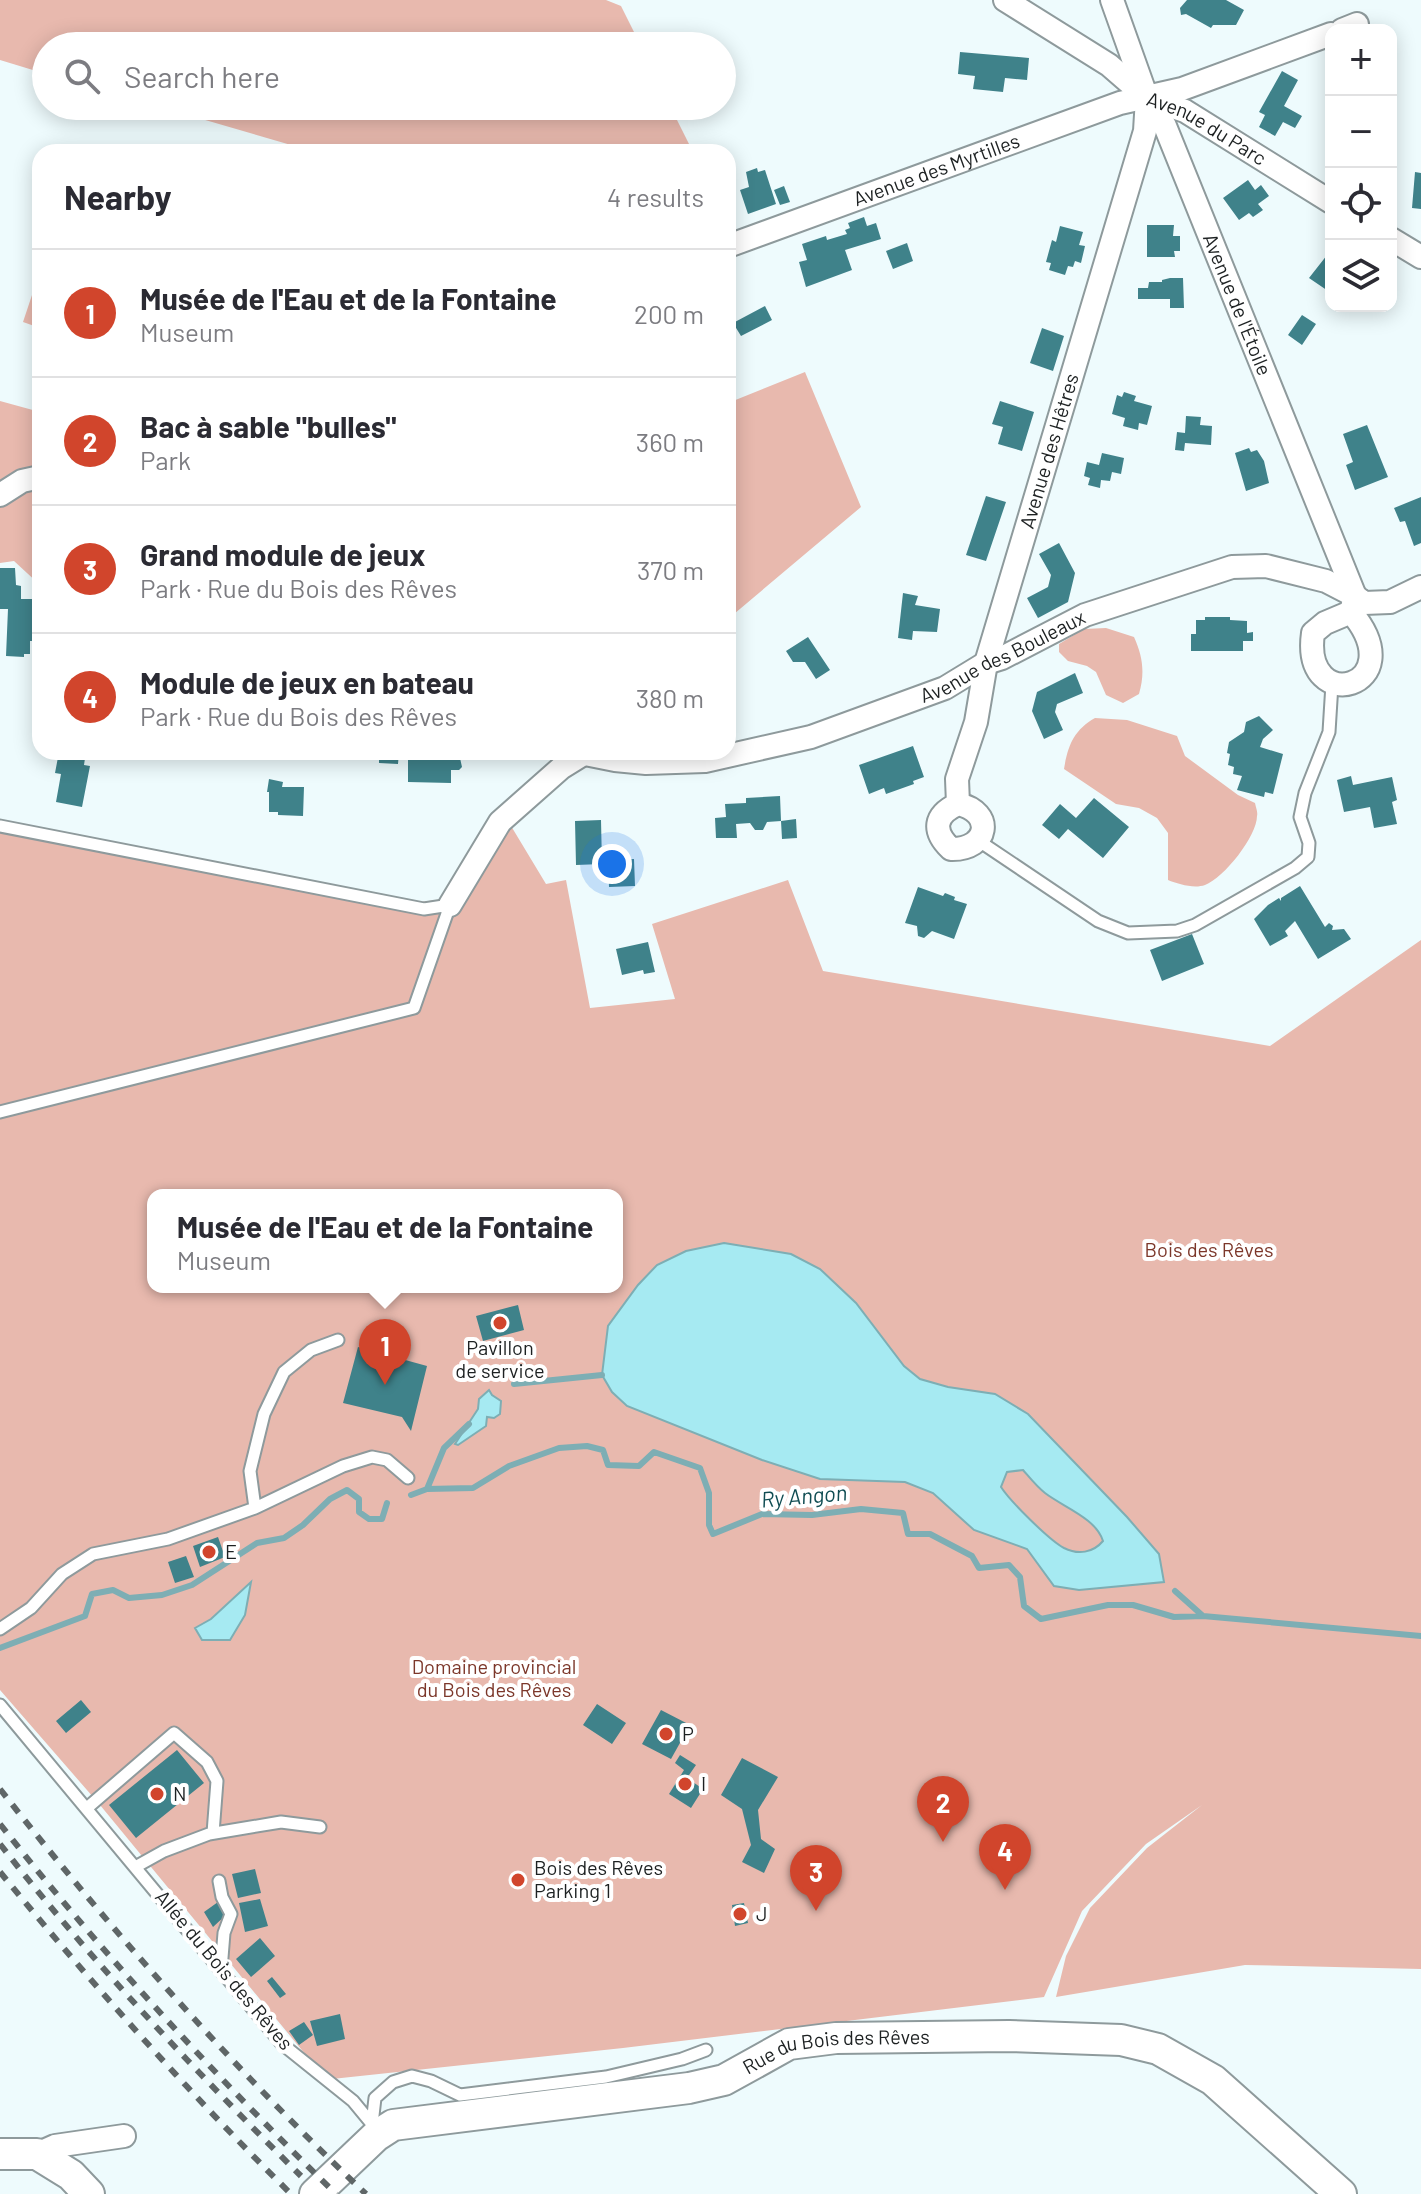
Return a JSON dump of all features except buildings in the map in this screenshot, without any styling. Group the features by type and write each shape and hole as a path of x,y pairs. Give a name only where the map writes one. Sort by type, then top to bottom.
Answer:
{"street":[{"name":"Avenue du Parc","path":"1005,0 1109,65 1147,98 1185,111 1325,198"},
{"name":"Avenue de l'Étoile","path":"1112,0 1147,98 1165,126 1369,645 1372,661 1365,676 1350,683 1332,684"},
{"name":"Avenue des Myrtilles","path":"736,243 1120,103 1182,89 1325,36"},
{"name":"Avenue des Hêtres","path":"979,841 966,849 951,849 940,838 937,824 945,810 958,804 957,779 976,722 986,663 1145,131 1147,98"},
{"path":"1393,240 1421,257"},
{"path":"0,495 22,481 32,479"},
{"name":"Avenue des Bouleaux","path":"736,755 811,737 899,706 945,688 986,663 1002,658 1085,615 1232,567 1266,566 1326,581 1353,604 1390,602 1421,587"},
{"path":"1332,684 1322,677 1314,663 1311,647 1313,633 1353,604"},
{"path":"450,905 500,822 570,760"},
{"name":"Avenue des Bouleaux","path":"626,760 646,763 710,760"},
{"path":"958,804 971,807 980,816 983,829 979,841"},
{"name":"Rue du Bois des Rêves","path":"315,2194 374,2130 393,2125 689,2088 724,2080 789,2044 893,2036 1083,2038 1121,2040 1158,2049 1213,2080 1341,2194"},
{"path":"0,2154 37,2154 55,2146 124,2136"},
{"path":"37,2154 71,2175 89,2194"}],"lane":[{"path":"979,841 1098,921 1128,933 1177,931 1195,925 1295,868 1308,857 1309,843 1300,817 1305,793 1329,732 1332,684"},
{"path":"0,826 424,909 450,905 414,1008 0,1112"},
{"path":"255,1508 250,1471 264,1414 284,1372 311,1350 338,1340"},
{"path":"0,1629 31,1608 62,1574 93,1554 168,1539 255,1508 343,1466 372,1457 387,1460 408,1478"},
{"name":"Allée du Bois des Rêves","path":"0,1705 282,2044 353,2101 374,2130"},
{"path":"87,1808 174,1733 207,1762 217,1781 213,1833"},
{"path":"137,1866 164,1851 213,1833 281,1822 320,1827"},
{"path":"219,1881 222,1897 231,1914 224,1933 221,1970"},
{"path":"374,2130 375,2098 393,2082 412,2076 460,2095 606,2077 706,2050"}],"green space":[{"path":"0,0 606,0 621,6 634,32 32,32 32,70 0,60"},
{"path":"205,120 677,120 689,144 288,144"},
{"path":"32,295 32,325 23,322"},
{"path":"805,372 861,507 736,612 736,400"},
{"path":"0,401 32,410 32,578 14,561 0,563"},
{"path":"1106,628 1134,637 1141,658 1139,694 1123,703 1106,695 1096,672 1068,661 1059,652 1059,644 1084,629"},
{"path":"1095,718 1127,720 1177,736 1185,756 1238,795 1255,803 1257,814 1252,834 1230,865 1213,881 1196,886 1168,880 1168,833 1157,818 1139,808 1116,804 1064,769 1073,739"},
{"path":"502,811 546,884 566,880 590,1008 675,999 652,924 788,880 823,971 1270,1046 1421,940 1421,1969 1245,1965 1056,1997 1066,1956 1090,1908 1147,1848 1202,1805 1146,1844 1082,1911 1044,1997 623,2048 332,2079 315,2066 100,1805 0,1690 0,821 421,902 444,899"}],"water":[{"path":"724,1243 791,1254 820,1269 856,1303 904,1366 920,1379 995,1394 1028,1414 1159,1554 1164,1582 1079,1590 1054,1586 1027,1549 974,1530 933,1493 905,1482 820,1479 762,1460 627,1406 612,1392 602,1375 608,1326 657,1265 686,1251","holes":["1023,1470 1045,1493 1094,1526 1103,1541 1095,1548 1080,1552 1064,1548 1049,1537 1001,1487 1007,1472"]},
{"path":"489,1390 501,1401 500,1414 494,1418 487,1417 486,1426 455,1444 478,1409 479,1399"},
{"path":"251,1582 245,1615 230,1640 202,1640 195,1628 211,1619"}],"waterway":[{"name":"Ry Angon","path":"514,1384 602,1375"},
{"name":"Ry Angon","path":"411,1495 427,1489 444,1448 469,1424"},
{"name":"Ry Angon","path":"427,1489 473,1488 509,1466 559,1448 587,1446 603,1450 608,1465 639,1466 654,1452 700,1468 709,1493 709,1525 713,1534 762,1514 812,1515 861,1509 903,1513 908,1534 930,1534 972,1556 979,1568 1009,1565 1020,1577 1024,1606 1041,1619 1108,1605 1133,1605 1174,1617 1203,1616"},
{"name":"Ry Angon","path":"0,1648 85,1616 92,1594 113,1590 129,1598 162,1595 192,1585 257,1543 284,1538 330,1499 347,1490 359,1499 359,1512 369,1519 382,1519 387,1503"},
{"name":"Ry Angon","path":"1175,1591 1203,1616 1421,1636"}],"railway":[{"path":"0,1789 130,1947 222,2049 366,2194"},
{"path":"0,1824 79,1921 162,2015 336,2194"},
{"path":"0,1844 145,2014 301,2176"},
{"path":"0,1872 141,2037 291,2194"}],"place":[{"name":"Pavillon de service","path":"500,1323"},
{"name":"Musée de l'Eau et de la Fontaine","path":"385,1385"},
{"name":"E","path":"209,1552"},
{"name":"P","path":"666,1734"},
{"name":"I","path":"685,1784"},
{"name":"N","path":"157,1794"},
{"name":"Bac à sable \"bulles\"","path":"943,1842"},
{"name":"Bois des Rêves Parking 1","path":"518,1880"},
{"name":"Module de jeux en bateau","path":"1005,1890"},
{"name":"Grand module de jeux","path":"816,1911"},
{"name":"J","path":"740,1914"}],"park label":[{"name":"Bois des Rêves","path":"1209,1250"},
{"name":"Domaine provincial du Bois des Rêves","path":"494,1678"}]}
